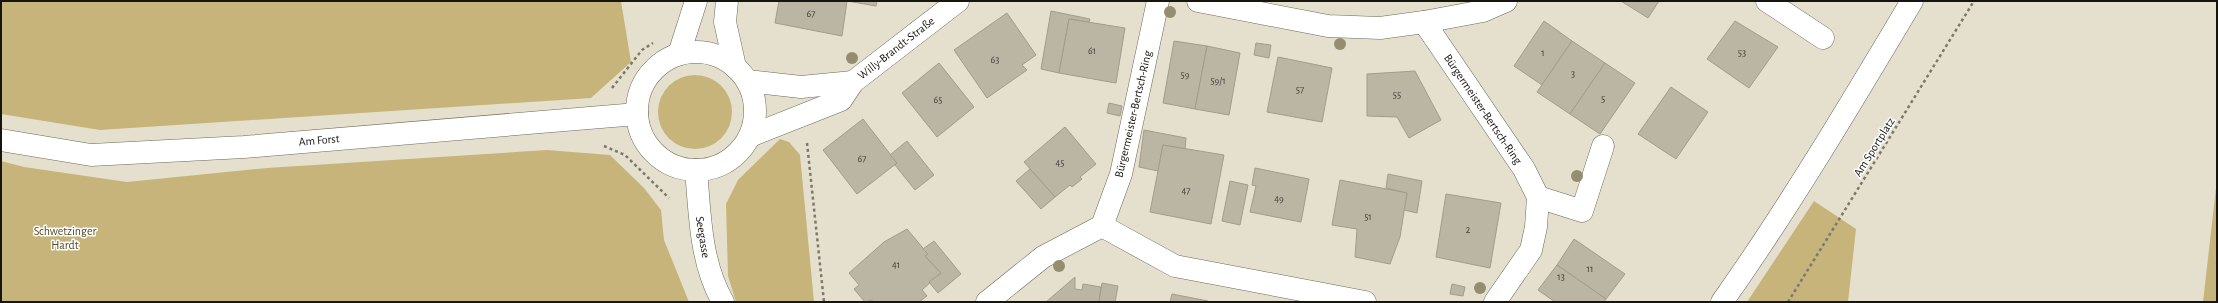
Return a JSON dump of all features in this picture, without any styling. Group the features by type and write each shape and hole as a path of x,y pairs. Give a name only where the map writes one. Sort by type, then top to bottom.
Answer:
{"street":[{"path":"680,54 696,1"},
{"path":"727,1 725,22 741,74 754,99 755,118 750,136 740,150 728,161 713,168 696,170 678,167 662,160 650,147 644,136 637,114 639,94 648,77 662,63 680,54 699,52 718,56 741,74"},
{"name":"Willy-Brandt-Straße","path":"750,136 840,100 853,82 958,1"},
{"name":"Bürgermeister-Bertsch-Ring","path":"1102,226 1121,174 1158,1"},
{"path":"1198,1 1328,26 1380,28 1424,22 1483,11 1506,1"},
{"path":"1767,1 1823,38"},
{"path":"1722,302 1752,259 1912,1"},
{"name":"Bürgermeister-Bertsch-Ring","path":"1424,22 1524,169 1538,197"},
{"name":"Willy-Brandt-Straße","path":"741,74 801,87 853,82"},
{"name":"Am Forst","path":"1,140 91,155 244,147 637,114"},
{"path":"1495,302 1531,250 1536,227 1538,197 1582,211 1603,146"},
{"name":"Seegasse","path":"696,170 700,227 708,264 722,302"},
{"path":"988,302 1043,257 1102,226 1175,266 1365,302"}],"path":[{"name":"Am Sportplatz","path":"1788,302 1974,1"},
{"path":"654,42 642,50 609,91 595,98 590,119 600,144 625,155 700,227"},
{"path":"806,138 824,302"}],"green space":[{"path":"1,1 621,1 631,62 591,98 100,130 1,114"},
{"path":"695,75 716,81 726,91 732,112 726,133 716,143 695,149 674,143 664,133 658,112 664,91 674,81"},
{"path":"780,139 789,142 800,155 814,302 736,302 728,276 726,204 738,180"},
{"name":"Schwetzinger Hardt","path":"547,150 610,155 644,188 661,210 664,240 689,302 1,302 1,161 24,167 127,182 267,168"},
{"path":"2217,179 2217,302 2203,302"},
{"path":"1814,201 1856,229 1848,302 1747,302"}],"building":[{"path":"779,1 847,1 842,36 775,23"},
{"path":"847,1 877,1 876,6"},
{"path":"1621,1 1659,1 1648,18"},
{"path":"1051,11 1090,19 1089,22 1069,19 1059,73 1041,69"},
{"path":"1007,13 1036,55 1022,65 1027,70 987,98 954,50"},
{"path":"1069,19 1125,28 1116,83 1059,73"},
{"path":"1544,21 1572,41 1542,85 1514,66"},
{"path":"1735,21 1778,47 1749,88 1707,59"},
{"path":"1174,41 1207,46 1195,109 1163,103"},
{"path":"1572,41 1605,63 1570,114 1537,92"},
{"path":"1256,43 1271,45 1269,58 1254,55"},
{"path":"1207,46 1240,53 1229,115 1195,109"},
{"path":"1278,57 1332,68 1322,122 1267,112"},
{"path":"939,63 974,107 937,137 902,93"},
{"path":"1605,63 1635,83 1600,134 1570,114"},
{"path":"1415,71 1441,120 1409,138 1397,117 1367,116 1367,74"},
{"path":"1671,87 1708,112 1676,159 1638,134"},
{"path":"1109,103 1122,106 1120,116 1107,113"},
{"path":"863,119 897,163 857,194 823,150"},
{"path":"1065,127 1096,164 1080,177 1082,179 1072,187 1070,185 1055,197 1024,162"},
{"path":"1144,130 1186,138 1185,149 1163,145 1158,171 1139,167"},
{"path":"907,141 934,175 915,190 895,165 897,163 890,155"},
{"path":"1163,145 1224,155 1211,224 1150,212"},
{"path":"1255,168 1309,179 1301,222 1250,212 1256,186 1252,185"},
{"path":"1030,169 1055,197 1041,209 1016,181"},
{"path":"1388,174 1422,181 1417,213 1404,210 1407,193 1386,188"},
{"path":"1340,180 1407,193 1400,237 1390,264 1355,257 1357,229 1332,225"},
{"path":"1230,181 1248,185 1240,225 1222,221"},
{"path":"1446,194 1501,203 1490,268 1436,257"},
{"path":"907,229 928,254 925,256 941,273 922,290 927,296 919,302 873,302 872,300 865,302 854,289 859,285 849,273 884,242"},
{"path":"1574,239 1625,274 1606,299 1557,265"},
{"path":"934,241 961,274 938,293 929,282 941,273 925,256 928,254 923,249"},
{"path":"1557,265 1606,299 1604,302 1555,302 1538,290"},
{"path":"1075,277 1075,289 1082,290 1083,284 1101,287 1099,302 1046,302"},
{"path":"1102,283 1118,286 1115,302 1099,302"},
{"path":"1452,284 1465,287 1463,296 1450,294"},
{"path":"1172,294 1208,301 1208,302 1170,302"}]}
